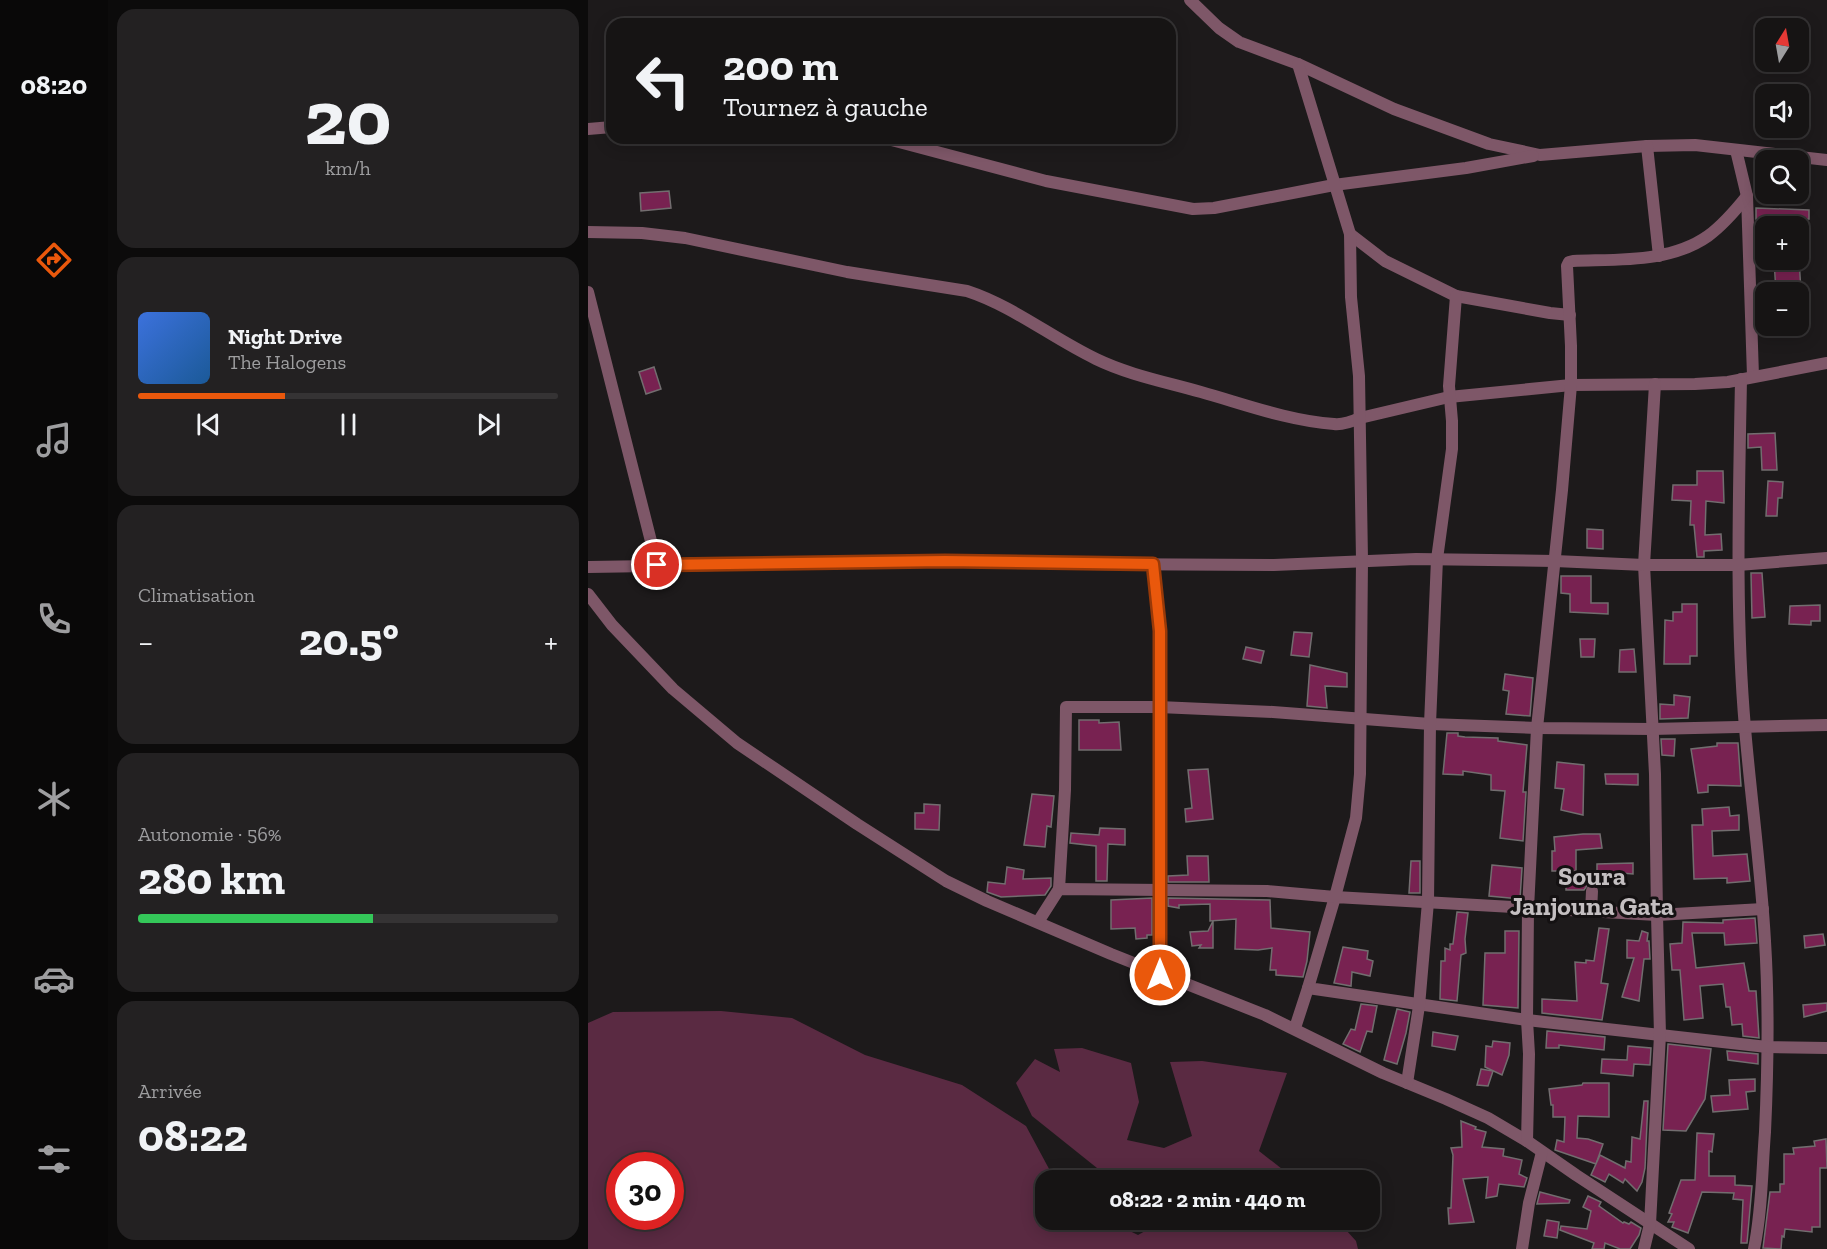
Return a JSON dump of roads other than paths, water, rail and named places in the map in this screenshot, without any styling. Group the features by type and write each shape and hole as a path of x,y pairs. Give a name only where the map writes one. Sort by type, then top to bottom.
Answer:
{"street":[{"path":"1190,0 1219,28 1239,42 1298,64 1394,109 1489,144 1540,155"},
{"path":"1294,1028 1335,897 1356,818 1360,774 1362,560 1359,376 1352,297 1350,234 1298,64"},
{"path":"588,129 606,128"},
{"path":"907,144 1046,181 1193,209 1214,208 1334,185 1466,168 1540,155 1647,146 1695,145 1827,160"},
{"path":"1647,146 1659,256"},
{"path":"1736,150 1747,196 1747,377 1738,565 1745,726 1767,974 1763,1157 1754,1249"},
{"path":"1527,1140 1528,909 1537,728 1571,385 1567,266 1569,262 1659,256 1679,250 1707,237 1731,215 1747,196"},
{"path":"588,232 633,232 685,238 847,272 967,291 1006,308 1114,368 1293,417 1335,425 1449,397 1571,385 1695,384 1827,363"},
{"path":"1350,234 1385,261 1456,296 1570,315"},
{"path":"588,292 657,565"},
{"path":"1407,1083 1419,1006 1428,903 1430,724 1437,559 1452,449 1449,397 1456,296"},
{"path":"1644,1249 1650,1224 1660,1035 1655,774 1644,565 1655,384"},
{"path":"588,567 951,561 1293,565 1362,560 1437,559 1644,565 1738,565 1827,558"},
{"path":"1153,564 1160,631 1160,975"},
{"path":"588,594 612,625 673,689 737,743 946,881 987,901 1160,975 1294,1028 1407,1083 1488,1118 1527,1140 1689,1249"},
{"path":"1038,921 1059,889 1066,707 1159,707 1430,724 1537,728 1652,729 1827,725"},
{"path":"1059,889 1267,891 1428,903 1657,915 1763,909"},
{"path":"1591,912 1592,891"},
{"path":"1308,988 1527,1020 1767,1047 1827,1048"},
{"path":"1522,1249 1529,1203 1542,1152"}],"district":[{"name":"Soura Janjouna Gata","path":"1592,891"}]}
